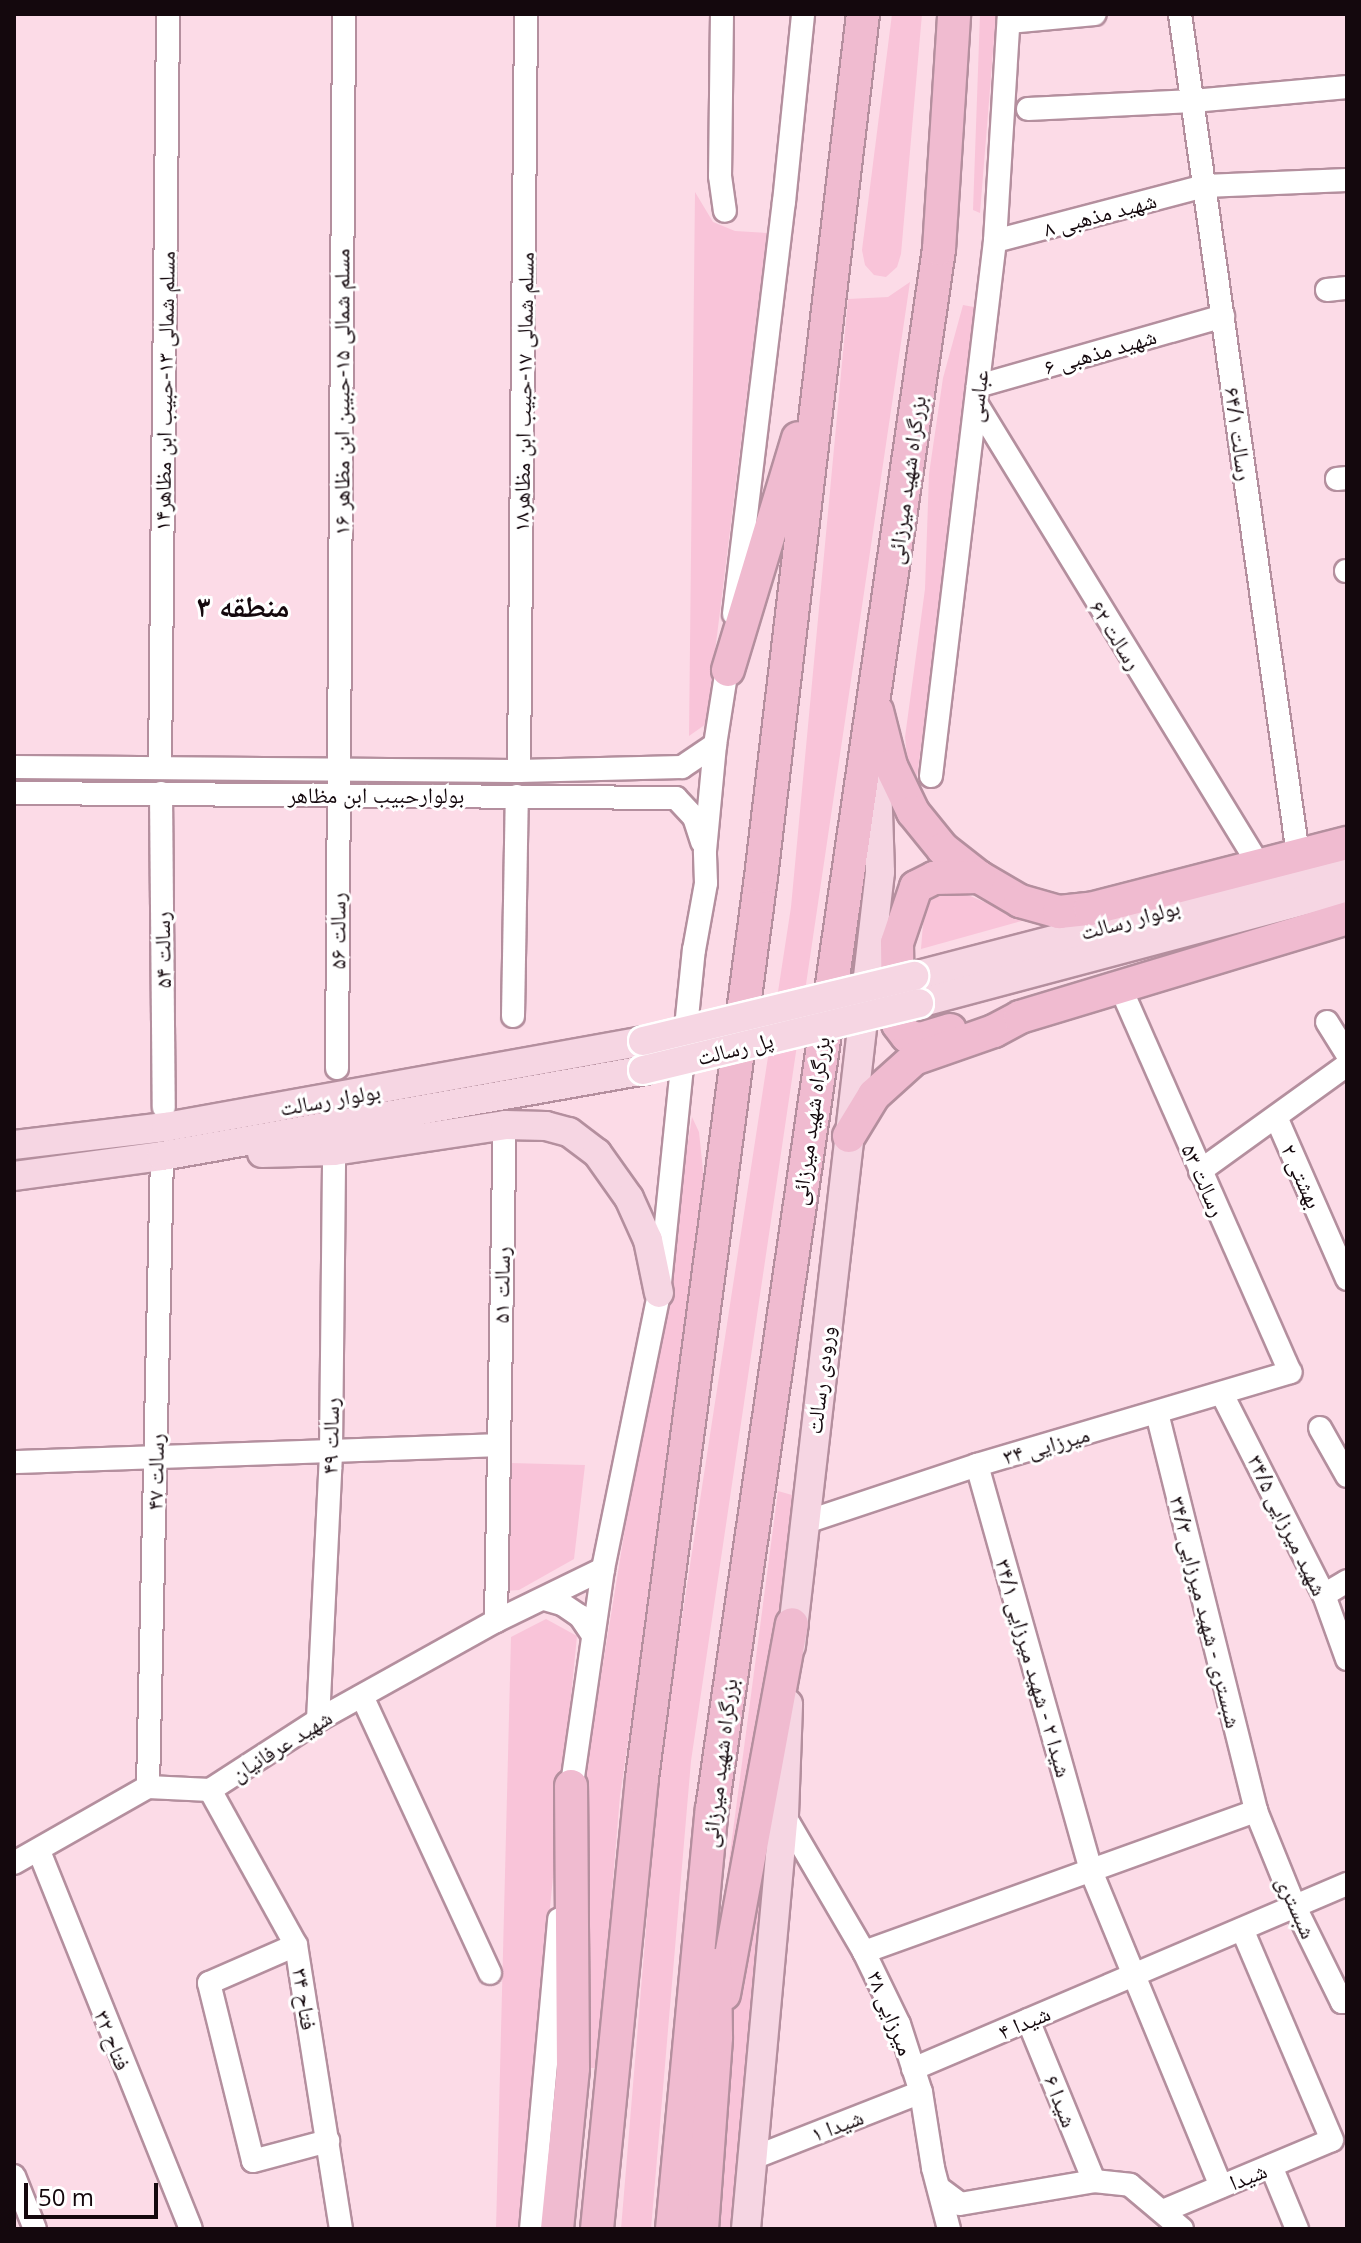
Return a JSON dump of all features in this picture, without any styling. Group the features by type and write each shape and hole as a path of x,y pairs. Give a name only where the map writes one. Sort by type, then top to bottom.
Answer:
{"highway":[{"path":"597,2229 642,1778 715,1241 825,350 863,14"},
{"name":"بزرگراه شهید میرزائی","path":"672,2229 712,1809 841,904 874,700 939,249 954,14"},
{"path":"728,670 825,350"},
{"path":"874,700 891,766 913,812 943,849 979,877 1020,901 1059,912 1090,909 1347,843"},
{"path":"979,877 934,878 916,887 897,943 898,1024 907,1036 920,1039 991,1018 1020,1017"},
{"path":"849,1136 874,1095 914,1059 994,1031 1020,1017 1347,918"},
{"path":"716,2037 792,1624"},
{"path":"557,2229 573,2068 571,1786"},
{"path":"702,2229 716,2037 712,1809"}],"main road":[{"name":"ورودی رسالت","path":"746,2229 784,1815 792,1624 880,872 874,700"},
{"name":"بولوار رسالت","path":"917,990 1347,864"},
{"name":"بولوار رسالت","path":"917,990 1347,889"},
{"name":"پل رسالت","path":"643,1041 917,990"},
{"name":"پل رسالت","path":"643,1070 917,990"},
{"name":"بولوار رسالت","path":"14,1145 166,1127 643,1041"},
{"name":"بولوار رسالت","path":"14,1176 162,1156 643,1070"},
{"path":"162,1156 334,1151 505,1125 546,1126 569,1132 597,1153 640,1218 659,1293"}],"street":[{"name":"مسلم شمالی ۱۳-حبیب ابن مظاهر۱۴","path":"160,768 168,14"},
{"name":"مسلم شمالی ۱۵-حبیبن ابن مظاهر ۱۶","path":"337,795 344,14"},
{"name":"مسلم شمالی ۱۷-حبیب ابن مظاهر۱۸","path":"519,771 526,14"},
{"path":"722,14 720,176 725,211"},
{"path":"531,2229 571,1786 603,1569 659,1293 694,950 706,883 705,851 715,745 728,670 784,202 803,14"},
{"path":"1009,18 1095,14"},
{"name":"رسالت ۶۴/۱","path":"1180,14 1298,855"},
{"name":"عباسی","path":"931,776 995,241 1009,18"},
{"path":"1028,109 1193,101 1347,87"},
{"name":"شهید مذهبی ۸","path":"995,241 1205,186 1347,180"},
{"name":"شهید مذهبی ۶","path":"977,395 1223,316"},
{"name":"رسالت ۶۲","path":"977,395 1259,865"},
{"path":"705,851 694,817 676,798 687,784 682,767 715,745"},
{"name":"بولوارحبیب ابن مظاهر","path":"14,767 519,771 682,767"},
{"name":"بولوارحبیب ابن مظاهر","path":"14,793 676,798"},
{"name":"رسالت ۵۴","path":"161,793 164,1107"},
{"name":"رسالت ۵۶","path":"337,795 337,1068"},
{"path":"513,1016 517,796"},
{"name":"رسالت ۵۳","path":"1120,987 1290,1372"},
{"path":"1327,1022 1347,1054"},
{"path":"1200,1171 1347,1065"},
{"name":"بهشتی ۲","path":"1276,1117 1347,1279"},
{"name":"رسالت ۵۱","path":"496,1621 505,1125"},
{"name":"رسالت ۴۹","path":"318,1720 331,1451 334,1151"},
{"name":"رسالت ۴۷","path":"148,1787 162,1156"},
{"name":"میرزایی ۳۴","path":"803,1523 977,1465 1290,1372"},
{"name":"شهید میرزایی ۳۴/۵","path":"1222,1394 1324,1595 1347,1659"},
{"name":"شبستری - شهید میرزایی ۳۴/۳","path":"1157,1413 1256,1811"},
{"path":"1320,1428 1347,1476"},
{"path":"14,1462 498,1445"},
{"name":"شیدا ۲ - شهید میرزایی ۳۴/۱","path":"977,1465 1091,1871"},
{"name":"شهید عرفانیان","path":"148,1787 210,1790 318,1720 496,1621 603,1569"},
{"path":"1324,1595 1347,1581"},
{"path":"544,1599 562,1604 580,1616 593,1635"},
{"path":"362,1696 490,1973"},
{"path":"14,1863 148,1787"},
{"name":"فتاح ۳۴","path":"210,1790 296,1945 341,2229"},
{"path":"864,1952 1256,1811"},
{"name":"شبستری","path":"1256,1811 1295,1907 1344,2001"},
{"name":"میرزایی ۳۸","path":"784,1815 864,1952 899,2024 921,2092 949,2229"},
{"name":"فتاح ۳۲","path":"39,1851 191,2229"},
{"path":"1091,1871 1221,2186"},
{"name":"شیدا ۴","path":"913,2069 1347,1884"},
{"name":"شیدا","path":"1163,2211 1332,2140 1242,1929"},
{"path":"296,1945 209,1983 253,2161 328,2141"},
{"name":"شیدا ۶","path":"1028,2020 1094,2181"},
{"name":"شیدا ۱","path":"753,2158 921,2092"},
{"path":"1271,2166 1297,2229"},
{"path":"14,2176 35,2229"},
{"path":"939,2188 960,2204 1094,2181 1130,2185 1182,2229"}],"shaded area":[{"path":"892,14 922,14 901,254 897,267 886,277 874,275 865,265 862,250"},
{"path":"980,14 996,14 980,213 973,210"},
{"path":"695,192 713,222 735,231 767,233 706,724 689,736"},
{"path":"910,282 691,1761 651,2229 621,2229 660,1761 791,907 848,299 888,297"},
{"path":"963,305 979,308 917,777 907,757 905,737 925,589 929,474 943,378"},
{"path":"961,892 996,907 1036,917 921,949 924,911 930,899 942,893"},
{"path":"692,1117 699,1132 707,1209 620,1796 597,2068 582,2068 582,1793"},
{"path":"510,1463 585,1465 574,1559 519,1590 504,1591"},
{"path":"778,1491 792,1495 774,1681 720,1929"},
{"path":"546,1619 577,1636 518,2229 496,2229 511,1637"},
{"path":"771,1834 735,2229 696,2229 763,1836"}],"district":[{"name":"منطقه ۳","path":"243,606"}]}
